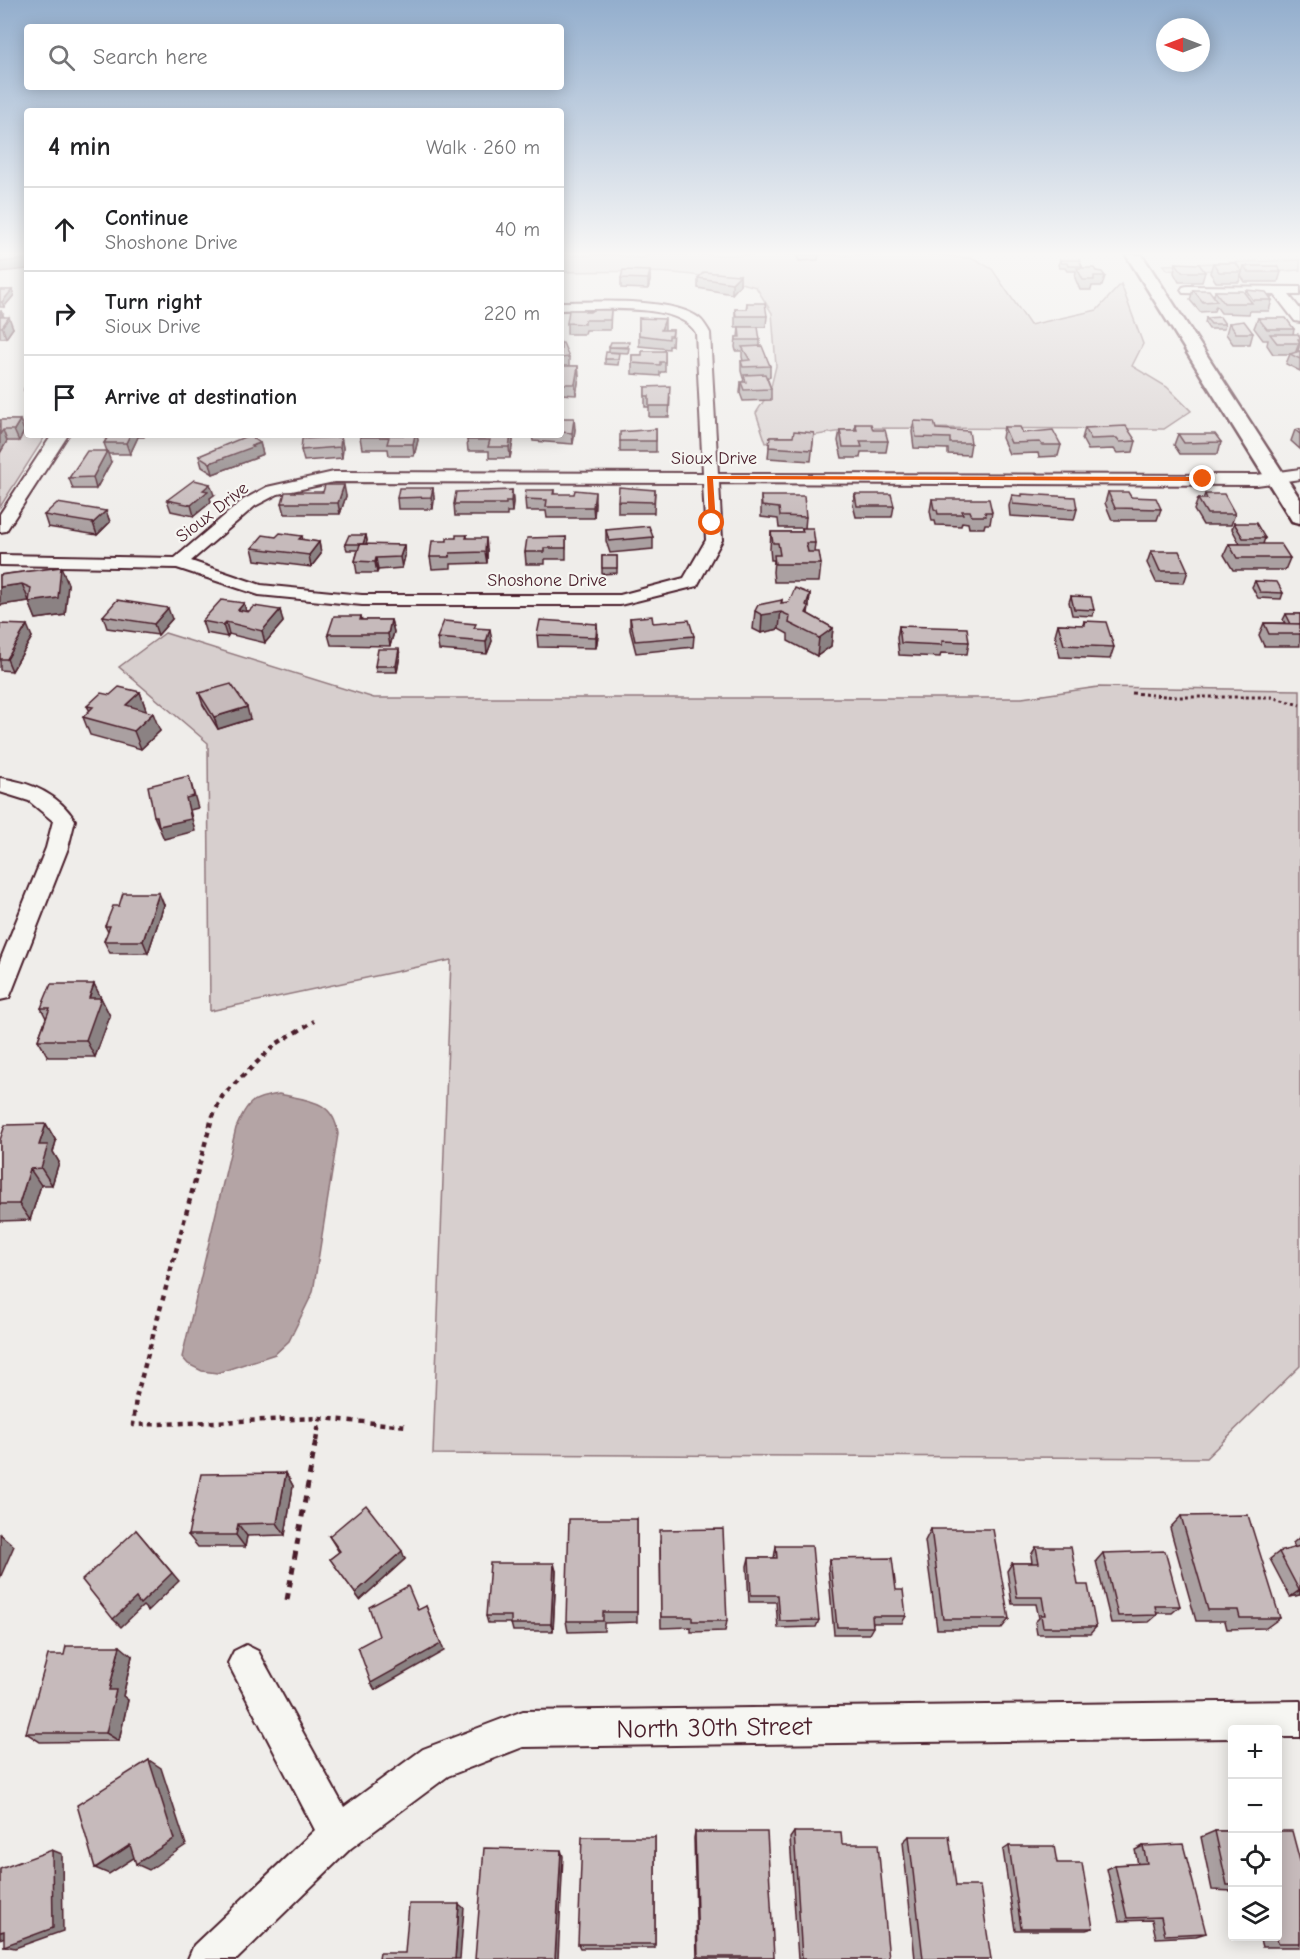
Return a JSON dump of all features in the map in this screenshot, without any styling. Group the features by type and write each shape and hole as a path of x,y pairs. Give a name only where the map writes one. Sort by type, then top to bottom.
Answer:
{"street":[{"name":"Shoshone Drive","path":"0,560 179,563 259,590 362,600 620,600 691,582 714,540 704,346"},
{"path":"1192,346 1300,516"},
{"path":"0,527 58,438"},
{"name":"Sioux Drive","path":"179,563 249,503 273,490 334,477 1257,480 1300,474"},
{"path":"0,785 16,786 54,806 64,820 57,848 0,991"},
{"path":"246,1663 338,1835"},
{"name":"North 30th Street","path":"208,1959 338,1835 436,1762 523,1729 1300,1719"}],"path":[{"path":"1132,693 1175,697 1271,697 1300,705"},
{"path":"314,1021 276,1044 223,1095 216,1110 136,1398 134,1425 320,1418 406,1426"},
{"path":"287,1600 320,1418"}],"shaded area":[{"path":"775,346 1142,346 1132,366 1167,387 1191,411 1164,429 862,428 766,443 756,413 770,391 776,366"},
{"path":"0,424 24,424 24,438 44,438 0,507"},
{"path":"165,633 374,698 1022,698 1098,687 1300,690 1300,1366 1206,1458 433,1454 451,960 210,1011 208,743 119,667"},
{"path":"279,1094 309,1100 325,1108 331,1114 338,1134 313,1292 289,1341 275,1354 217,1373 202,1371 188,1364 182,1357 236,1128 243,1112 251,1103 262,1097"}],"building":[{"path":"564,346 564,346 569,357 564,358"},
{"path":"762,346 770,366 743,367 741,361 750,360 742,347"},
{"path":"642,351 665,351 665,362 660,362 660,365 632,363 632,355 642,355"},
{"path":"1300,351 1300,359 1290,354"},
{"path":"606,352 619,353 618,359 605,359"},
{"path":"564,366 578,366 575,384 564,384"},
{"path":"765,374 771,389 744,390 741,382 746,382 744,375"},
{"path":"670,386 669,406 649,406 649,396 645,396 645,387"},
{"path":"564,418 574,418 572,433 564,432"},
{"path":"0,420 20,420 14,430 3,430 0,434"},
{"path":"914,421 934,422 936,429 969,431 971,443 950,443 950,438 916,437"},
{"path":"855,424 871,424 873,430 885,430 888,441 860,441 862,447 843,447 840,430 857,430"},
{"path":"1126,426 1136,441 1120,442 1117,438 1091,439 1085,428"},
{"path":"1004,427 1020,427 1023,433 1053,430 1061,445 1042,445 1040,442 1011,443"},
{"path":"656,429 656,441 620,441 620,432"},
{"path":"794,431 814,433 812,450 769,447 770,437 793,437"},
{"path":"1178,434 1215,434 1221,442 1184,443"},
{"path":"107,438 128,438 126,443 104,443"},
{"path":"242,438 253,438 260,443 210,463 199,456"},
{"path":"341,438 340,447 301,450 302,439"},
{"path":"389,438 414,438 413,444 387,444"},
{"path":"467,438 510,438 509,447 488,447 490,440 467,440"},
{"path":"87,451 107,451 93,477 69,478"},
{"path":"194,480 210,484 203,490 208,491 191,505 167,500"},
{"path":"325,485 344,485 338,503 282,503 285,492 323,492"},
{"path":"619,487 655,490 654,502 618,501"},
{"path":"399,488 433,488 431,497 397,498"},
{"path":"512,490 511,501 506,501 506,504 454,504 456,492"},
{"path":"526,490 554,490 553,494 574,494 575,490 595,492 593,507 546,507 547,500 525,499"},
{"path":"1108,492 1128,492 1131,497 1156,498 1161,509 1115,508"},
{"path":"855,494 891,494 894,506 857,506"},
{"path":"1022,494 1075,497 1077,509 1013,504 1012,495 1022,496"},
{"path":"1205,494 1224,494 1235,514 1207,514 1198,499 1207,499"},
{"path":"761,496 804,496 806,517 780,516 779,508 762,506"},
{"path":"932,499 989,499 992,512 985,512 986,516 972,516 970,511 962,511 963,514 938,514 934,509"},
{"path":"57,503 106,511 93,523 44,515"},
{"path":"1234,523 1256,523 1265,538 1243,538"},
{"path":"649,526 653,537 609,541 606,530"},
{"path":"802,528 813,528 815,543 806,543 808,552 819,552 821,564 775,564 774,555 780,555 778,543 773,543 771,532 803,532"},
{"path":"280,533 302,536 299,539 319,542 309,555 252,548 263,535 276,537"},
{"path":"349,535 366,535 363,544 345,544"},
{"path":"456,535 467,535 466,538 486,538 485,552 450,553 449,557 430,557 432,541 447,541 447,538 456,538"},
{"path":"566,537 566,548 544,548 544,552 525,552 527,538"},
{"path":"360,544 404,545 400,557 376,558 375,562 355,561"},
{"path":"1229,544 1281,544 1290,558 1237,558"},
{"path":"1151,551 1179,551 1188,571 1160,571"},
{"path":"602,556 617,556 617,568 602,568"},
{"path":"61,567 58,598 29,602 31,588 22,584 0,587 0,575"},
{"path":"1255,581 1277,582 1283,593 1260,592"},
{"path":"795,588 810,594 806,613 833,628 819,638 789,623 790,616 781,612 762,615 755,611 758,605 782,600 781,603 789,602"},
{"path":"1071,596 1091,597 1094,610 1074,609"},
{"path":"117,600 168,608 154,624 103,616"},
{"path":"221,600 244,603 238,610 248,612 254,606 280,610 262,631 226,622 223,625 202,621"},
{"path":"1286,614 1300,614 1300,624 1291,624"},
{"path":"334,616 361,616 360,620 391,620 388,634 328,634"},
{"path":"652,616 653,623 689,620 694,636 635,641 630,618"},
{"path":"540,620 597,624 596,637 537,635"},
{"path":"444,621 476,624 474,628 490,629 486,642 437,638"},
{"path":"1084,621 1106,622 1114,647 1064,645 1058,624 1085,625"},
{"path":"1264,623 1300,624 1300,634 1269,634"},
{"path":"0,624 27,625 7,659 0,659"},
{"path":"899,626 967,628 969,642 942,641 942,645 901,643"},
{"path":"378,649 399,649 396,666 375,666"},
{"path":"231,684 247,707 214,717 199,693"},
{"path":"119,687 140,692 126,705 153,713 134,731 83,717 93,707 87,706 101,693 110,695"},
{"path":"189,776 194,796 186,798 191,819 159,826 157,816 154,816 148,786"},
{"path":"123,893 159,893 143,941 104,941 110,926 105,926 113,906 119,906"},
{"path":"51,984 94,984 89,998 101,998 86,1040 38,1040 50,1008 41,1008"},
{"path":"46,1124 39,1145 48,1145 41,1168 30,1169 19,1204 0,1204 0,1140 5,1125"},
{"path":"286,1473 277,1523 238,1524 236,1535 188,1535 201,1474"},
{"path":"366,1505 402,1551 355,1593 330,1559 340,1551 329,1536"},
{"path":"1248,1515 1280,1618 1240,1618 1238,1610 1208,1610 1181,1516"},
{"path":"569,1519 637,1519 637,1612 603,1612 603,1621 566,1621"},
{"path":"723,1529 727,1621 692,1621 692,1617 661,1617 660,1530"},
{"path":"931,1529 993,1529 1009,1619 943,1619"},
{"path":"136,1530 172,1573 140,1604 136,1598 113,1619 82,1580"},
{"path":"776,1546 812,1546 819,1620 780,1621 778,1595 751,1595 749,1558 777,1558"},
{"path":"1300,1546 1300,1590 1299,1590 1279,1552"},
{"path":"1036,1547 1071,1547 1078,1585 1088,1585 1096,1627 1043,1627 1041,1615 1045,1615 1042,1597 1017,1597 1012,1563 1039,1563"},
{"path":"1165,1551 1180,1606 1155,1606 1157,1615 1118,1616 1103,1553"},
{"path":"892,1558 896,1590 903,1590 906,1616 872,1616 873,1627 837,1627 830,1559"},
{"path":"490,1563 554,1563 551,1624 511,1624 511,1616 486,1616"},
{"path":"408,1586 418,1610 426,1606 441,1644 371,1683 358,1647 379,1636 369,1607"},
{"path":"66,1646 120,1646 109,1690 116,1690 106,1733 26,1733 48,1655 64,1655"},
{"path":"149,1760 174,1839 136,1864 130,1845 95,1868 77,1805"},
{"path":"1215,1831 1228,1831 1227,1885"},
{"path":"1282,1831 1292,1831 1300,1861 1300,1943 1278,1943 1277,1941 1282,1941"},
{"path":"695,1832 767,1832 774,1957 698,1957"},
{"path":"794,1832 841,1832 842,1844 878,1844 889,1959 802,1959"},
{"path":"909,1836 949,1836 956,1886 980,1886 991,1959 923,1959"},
{"path":"582,1837 655,1837 655,1944 578,1944"},
{"path":"1183,1844 1206,1933 1165,1935 1161,1917 1127,1918 1115,1865 1147,1863 1143,1846"},
{"path":"1009,1846 1054,1846 1057,1863 1082,1863 1093,1928 1021,1928"},
{"path":"484,1848 561,1850 555,1959 475,1959"},
{"path":"52,1850 53,1928 4,1946 4,1931 0,1932 0,1869"},
{"path":"409,1904 459,1904 455,1959 379,1959 380,1953 405,1953"}],"route":[{"path":"712,523 709,477 1203,479"}]}
